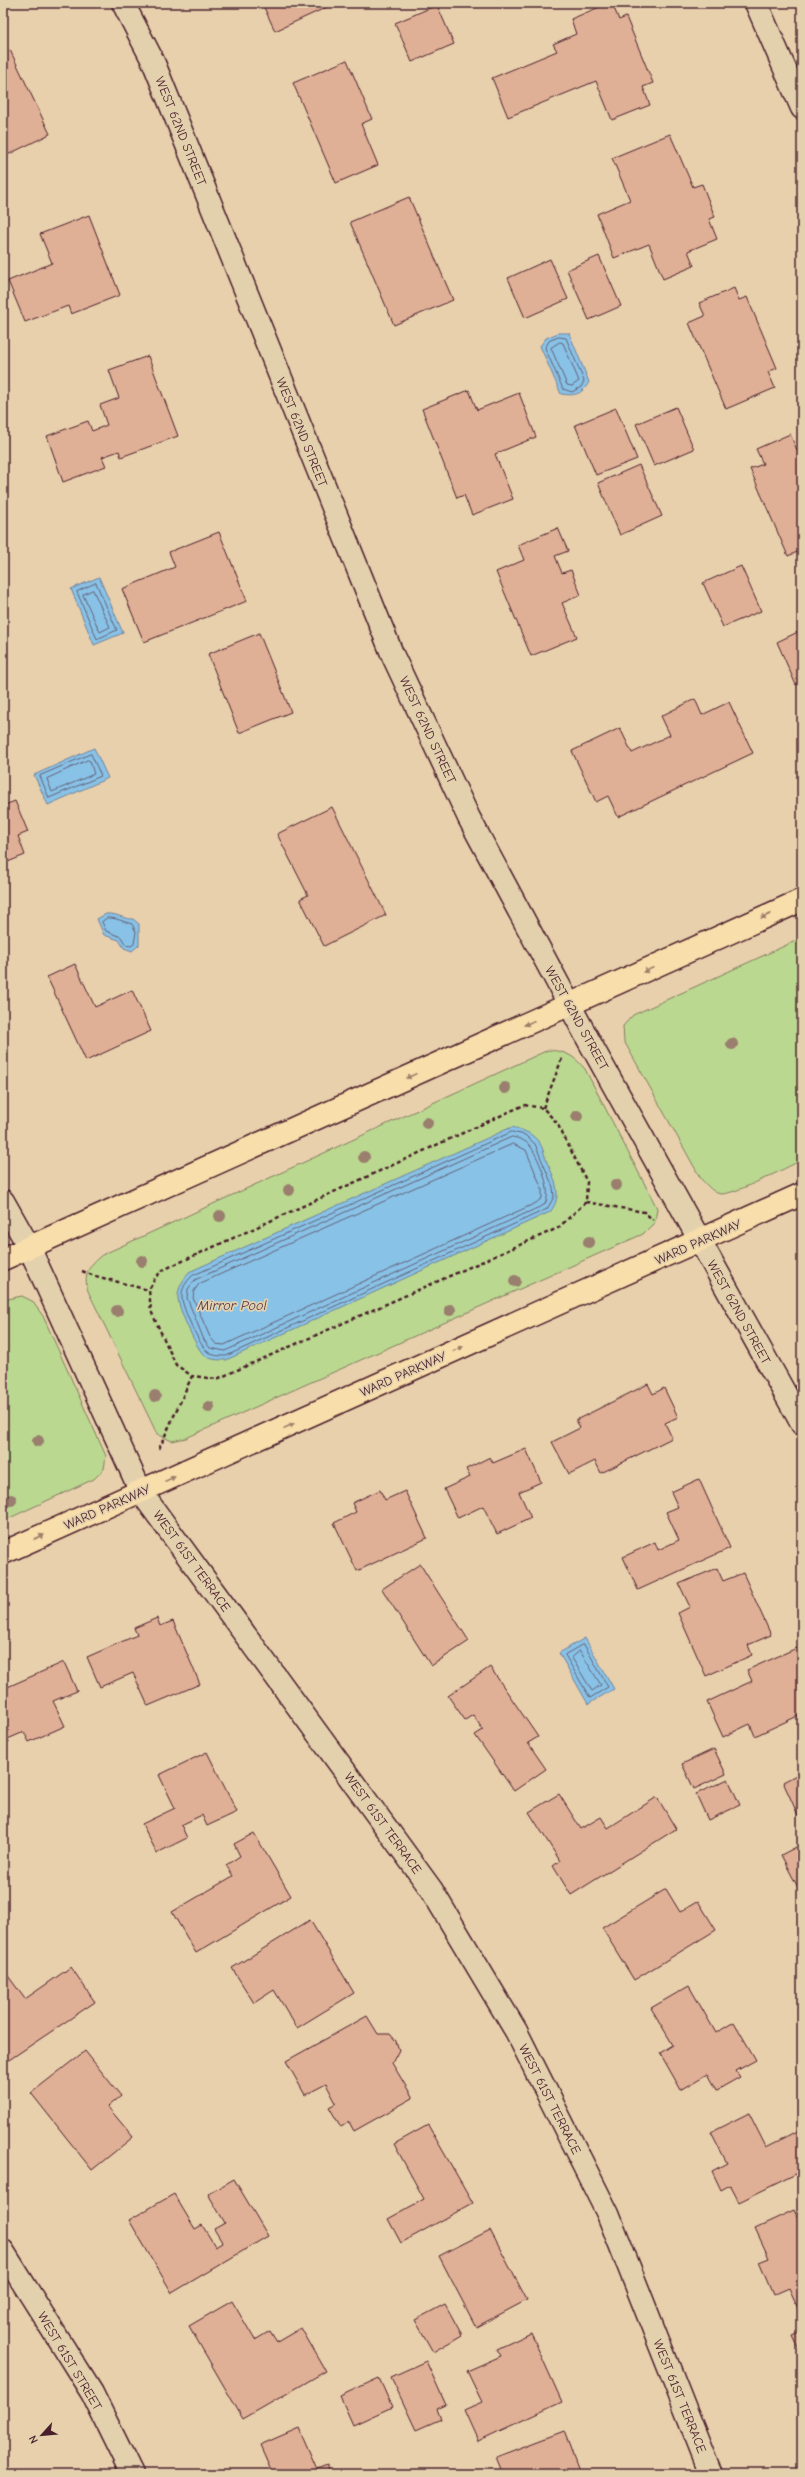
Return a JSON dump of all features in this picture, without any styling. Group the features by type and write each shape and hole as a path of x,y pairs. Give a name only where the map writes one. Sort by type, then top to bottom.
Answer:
{"main road":[{"path":"3,1259 802,900"},
{"name":"WARD PARKWAY","path":"3,1553 802,1194"}],"street":[{"name":"WEST 62ND STREET","path":"123,3 153,62 393,656 469,818 699,1241 802,1424"},
{"path":"756,3 802,108"},
{"name":"WEST 61ST TERRACE","path":"3,1201 29,1248 141,1492 431,1889 516,2031 608,2214 711,2474"},
{"name":"WEST 61ST STREET","path":"3,2251 92,2394 132,2474"}],"path":[{"path":"543,1108 564,1052"},
{"path":"524,1105 543,1108 557,1123 587,1182 586,1202 558,1228 296,1346 217,1379 192,1376 176,1365 151,1311 149,1290 155,1278 163,1270 255,1226 524,1105"},
{"path":"586,1202 644,1212 655,1222"},
{"path":"82,1271 92,1276 149,1290"},
{"path":"141,1492 192,1376"}],"green space":[{"path":"802,938 802,1160 738,1190 721,1194 715,1192 701,1179 624,1041 623,1026 633,1015"},
{"path":"548,1050 569,1055 585,1069 657,1208 655,1222 643,1234 186,1438 172,1441 157,1434 88,1291 86,1280 88,1270 94,1262 102,1255"},
{"path":"22,1296 32,1301 43,1316 106,1456 104,1469 94,1479 3,1521 3,1300"}],"water":[{"path":"558,333 569,333 589,382 584,390 574,395 561,394 540,346 546,338"},
{"path":"99,577 123,633 94,645 71,589"},
{"path":"94,748 108,778 48,805 34,775"},
{"path":"106,914 113,914 133,919 139,924 139,945 132,951 124,948 119,940 104,935 97,919"},
{"name":"Mirror Pool","path":"512,1127 532,1135 542,1147 556,1186 557,1193 554,1206 550,1212 226,1360 211,1359 200,1350 178,1302 180,1287 189,1272"},
{"path":"585,1638 614,1689 588,1704 559,1653"}],"building":[{"path":"262,3 336,3 275,31"},
{"path":"612,3 619,20 626,17 653,83 643,87 650,105 612,120 596,81 508,117 492,78 557,51 553,44 576,34 571,19"},
{"path":"437,5 454,44 412,62 395,23"},
{"path":"10,50 50,134 3,157 3,53"},
{"path":"347,60 372,119 361,124 378,165 336,183 293,83"},
{"path":"670,134 693,187 702,184 715,217 709,219 717,239 688,251 694,266 663,279 649,244 614,258 597,214 630,200 612,158"},
{"path":"409,197 453,300 394,325 350,222"},
{"path":"89,215 120,295 71,314 68,306 25,322 8,281 52,263 40,234"},
{"path":"599,256 621,306 589,320 567,270"},
{"path":"550,259 568,299 525,318 508,278"},
{"path":"734,288 739,300 747,297 777,368 768,372 775,388 726,409 689,323 705,316 699,303"},
{"path":"148,356 178,436 121,457 119,451 102,457 106,466 63,482 47,436 88,421 92,431 107,425 100,405 119,398 109,370"},
{"path":"469,390 477,410 519,393 536,437 495,454 513,499 472,515 464,495 457,498 422,409"},
{"path":"676,407 694,449 654,466 636,424"},
{"path":"616,408 637,459 596,475 575,425"},
{"path":"790,434 802,461 802,550 788,556 750,469 763,464 756,449"},
{"path":"639,465 662,516 620,535 598,483"},
{"path":"558,528 568,551 555,556 562,573 571,570 581,595 562,603 577,637 531,656 496,572 524,560 518,545"},
{"path":"219,532 247,601 144,642 122,589 175,567 169,552"},
{"path":"741,566 761,611 723,627 703,583"},
{"path":"802,630 802,682 796,685 777,642"},
{"path":"259,633 291,712 239,733 208,654"},
{"path":"695,699 702,715 729,702 753,753 618,817 608,796 596,802 572,751 620,728 632,753 670,735 661,716"},
{"path":"3,801 5,805 15,801 28,832 18,836 25,855 3,864"},
{"path":"332,807 386,915 324,946 300,899 308,895 277,834"},
{"path":"75,964 95,1007 132,990 151,1031 86,1061 47,977"},
{"path":"648,1384 653,1394 664,1388 678,1417 665,1423 672,1438 601,1473 595,1461 569,1474 552,1442 580,1428 576,1420"},
{"path":"526,1449 541,1482 519,1492 531,1518 497,1534 483,1506 458,1518 444,1489 470,1477 466,1469 490,1457 493,1463"},
{"path":"699,1479 730,1548 638,1590 623,1557 655,1542 658,1550 679,1540 666,1512 678,1507 671,1492"},
{"path":"380,1490 385,1500 405,1491 427,1538 357,1571 334,1523 356,1512 352,1503"},
{"path":"420,1564 469,1641 431,1666 382,1589"},
{"path":"717,1568 723,1581 743,1573 771,1635 748,1645 752,1655 706,1676 678,1613 690,1607 679,1584"},
{"path":"157,1618 160,1626 173,1621 200,1684 148,1706 133,1673 100,1687 87,1657 137,1635 134,1628"},
{"path":"799,1647 802,1654 802,1714 755,1736 750,1724 723,1737 707,1702 752,1681 747,1670"},
{"path":"64,1662 77,1691 53,1701 65,1726 29,1742 24,1732 3,1741 3,1689"},
{"path":"490,1667 538,1737 528,1743 546,1769 514,1791 475,1735 483,1730 473,1715 465,1720 448,1696"},
{"path":"714,1749 726,1774 694,1789 682,1764"},
{"path":"207,1752 237,1812 207,1826 202,1815 181,1825 187,1838 157,1853 142,1824 175,1808 159,1775"},
{"path":"802,1772 802,1813 798,1815 783,1782"},
{"path":"728,1779 740,1805 708,1820 696,1794"},
{"path":"559,1794 581,1829 601,1817 608,1828 657,1797 676,1829 571,1895 553,1866 560,1861 529,1812"},
{"path":"254,1833 291,1896 196,1953 172,1912 233,1876 226,1865 240,1856 234,1844"},
{"path":"802,1844 802,1895 781,1855"},
{"path":"666,1889 680,1912 698,1901 716,1930 634,1980 602,1928"},
{"path":"310,1920 354,1993 297,2028 274,1990 254,2003 232,1968"},
{"path":"71,1967 95,2002 6,2062 3,2057 3,1969 25,1999"},
{"path":"689,1986 716,2033 734,2022 756,2060 736,2071 740,2077 717,2090 708,2074 681,2090 660,2053 673,2045 651,2008"},
{"path":"367,2016 378,2034 390,2034 396,2041 399,2050 392,2063 413,2098 354,2131 349,2122 341,2127 329,2107 336,2103 326,2084 305,2095 286,2061"},
{"path":"85,2051 121,2096 108,2107 133,2137 92,2170 31,2093"},
{"path":"749,2113 766,2147 802,2129 802,2171 739,2202 730,2185 721,2190 712,2171 727,2163 711,2132"},
{"path":"428,2125 473,2203 401,2243 388,2219 424,2199 394,2144"},
{"path":"234,2179 268,2236 172,2293 129,2220 174,2194 195,2229 202,2225 215,2246 222,2242 214,2229 225,2223 208,2194"},
{"path":"794,2210 802,2228 802,2311 800,2312 789,2288 773,2295 759,2262 769,2258 755,2228"},
{"path":"490,2230 527,2300 476,2327 439,2256"},
{"path":"232,2301 255,2340 270,2331 277,2342 301,2328 326,2371 243,2419 189,2326"},
{"path":"445,2304 462,2335 433,2352 415,2320"},
{"path":"802,2331 802,2355 793,2335"},
{"path":"531,2333 562,2402 478,2441 464,2410 482,2402 467,2371 501,2356 497,2349"},
{"path":"426,2361 446,2405 437,2409 441,2419 416,2430 391,2377"},
{"path":"379,2378 392,2407 353,2425 340,2396"},
{"path":"299,2428 317,2469 327,2465 331,2474 273,2474 260,2445"},
{"path":"564,2431 580,2474 503,2474 496,2457"}]}
